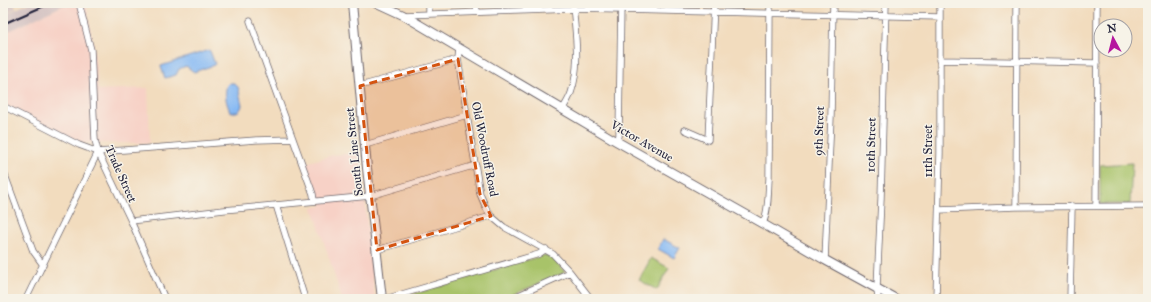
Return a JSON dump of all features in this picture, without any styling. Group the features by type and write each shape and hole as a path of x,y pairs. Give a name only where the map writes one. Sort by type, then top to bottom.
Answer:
{"street":[{"name":"South Line Street","path":"352,3 370,196 382,299"},
{"name":"Victor Avenue","path":"377,3 403,15 562,110 896,299"},
{"path":"429,3 429,14"},
{"path":"476,3 477,12"},
{"path":"524,3 524,10"},
{"path":"616,141 619,136 621,3"},
{"path":"665,3 665,11"},
{"path":"686,130 708,140 714,3"},
{"path":"763,224 768,200 769,179 770,3"},
{"name":"9th Street","path":"825,260 831,117 833,3"},
{"name":"10th Street","path":"878,299 877,288 886,3"},
{"name":"11th Street","path":"936,299 939,210 940,3"},
{"path":"1016,207 1018,62 1017,3"},
{"path":"1096,206 1097,3"},
{"name":"Trade Street","path":"82,4 91,50 95,140 98,152 131,221 165,299"},
{"path":"403,15 524,10 574,6 621,10 940,17"},
{"path":"562,110 570,95 575,76 576,55 574,6"},
{"path":"250,21 313,194 314,201"},
{"name":"Old Woodruff Road","path":"459,49 458,58 482,199 491,216 509,230 546,249 559,259 591,299"},
{"path":"360,86 458,58"},
{"path":"939,60 1097,63"},
{"path":"3,106 79,145 98,152 293,139"},
{"path":"365,145 467,115"},
{"path":"26,299 98,152"},
{"path":"131,221 370,196 476,165"},
{"path":"3,170 33,251 43,265"},
{"path":"276,205 305,299"},
{"path":"1070,299 1072,206"},
{"path":"939,210 1016,207 1148,206"},
{"path":"377,250 491,216"},
{"path":"385,299 539,254 546,249"},
{"path":"510,299 570,272"}],"highlighted area":[{"path":"458,59 480,194 491,216 377,250 360,86"}],"shaded area":[{"path":"3,3 13,3 16,8 3,15"},
{"path":"29,3 68,3 3,34 3,15"},
{"path":"68,3 86,3 94,50 98,90 148,88 150,143 83,143 3,104 3,34"},
{"path":"360,153 375,299 342,299 313,208 322,206 306,163 333,155"}],"green space":[{"path":"1132,163 1130,204 1100,204 1100,165"},
{"path":"544,255 552,258 564,270 564,273 502,299 397,299"},
{"path":"651,258 669,268 657,290 639,280"}],"water":[{"path":"209,50 215,64 214,65 194,72 186,66 179,69 176,75 165,78 161,66"},
{"path":"229,83 234,83 238,87 242,105 241,109 236,112 230,111 227,101 226,91"},
{"path":"663,239 680,248 674,258 658,249"}],"railway":[{"path":"3,24 51,3"}]}
